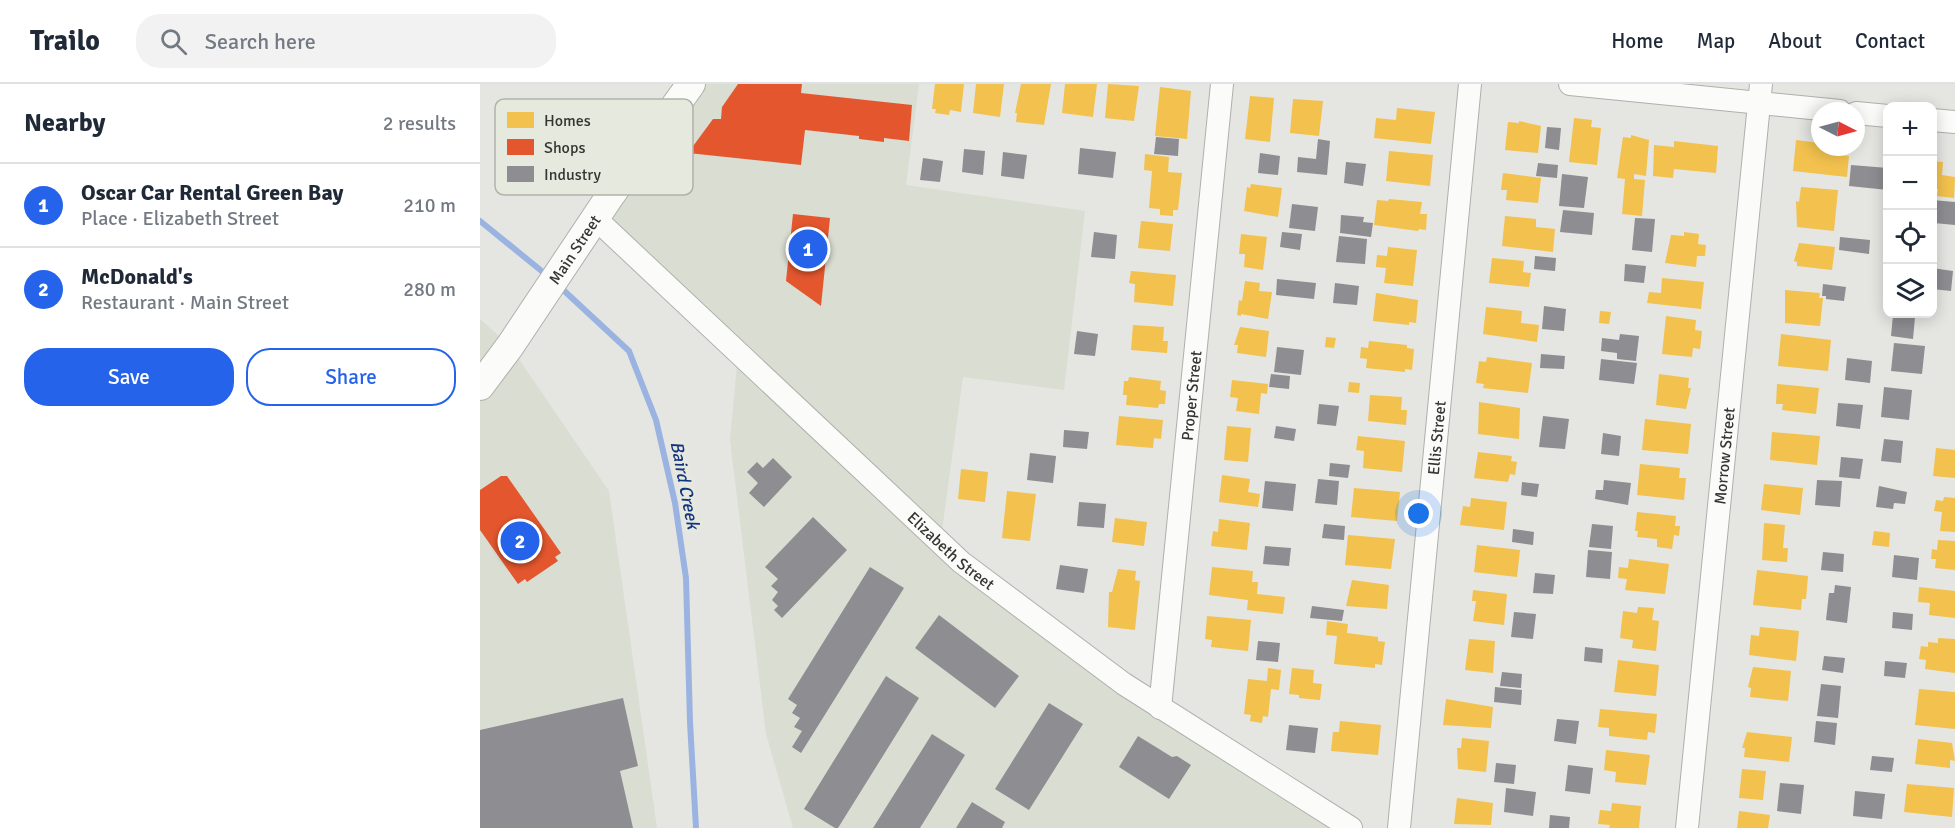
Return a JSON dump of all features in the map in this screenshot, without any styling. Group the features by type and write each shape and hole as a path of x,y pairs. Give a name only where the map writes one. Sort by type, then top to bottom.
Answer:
{"main road":[{"name":"Main Street","path":"680,99 691,84"},
{"name":"Main Street","path":"480,386 613,195"}],"street":[{"name":"Proper Street","path":"1160,708 1222,84"},
{"name":"Ellis Street","path":"1399,828 1470,84"},
{"path":"1570,84 1760,94 1811,105"},
{"name":"Morrow Street","path":"1687,828 1760,94"},
{"path":"1865,114 1883,116"},
{"path":"1937,120 1955,122"},
{"name":"Elizabeth Street","path":"596,219 940,545 1045,627 1160,708 1351,828"}],"shaded area":[{"path":"691,84 919,84 906,185 1085,211 1064,390 963,377 940,545 1351,828 793,828 766,734 730,440 738,354 596,219 613,195 693,195 693,99 680,99"},
{"path":"480,319 510,346 609,491 657,828 480,828"}],"building: Homes":[{"path":"935,84 964,84 961,112 950,110 949,115 935,113 936,109 932,109"},
{"path":"976,84 1004,84 1000,117 973,113"},
{"path":"1021,84 1051,84 1044,125 1016,122 1017,113 1015,113"},
{"path":"1065,84 1097,84 1093,117 1062,113"},
{"path":"1108,84 1139,86 1134,121 1105,118"},
{"path":"1160,87 1191,91 1187,139 1155,136"},
{"path":"1250,96 1274,98 1270,142 1245,139"},
{"path":"1293,99 1323,101 1319,136 1290,133"},
{"path":"1397,108 1435,112 1431,144 1374,138 1376,118 1396,120"},
{"path":"1574,118 1592,120 1591,127 1601,128 1597,165 1569,162"},
{"path":"1519,121 1541,126 1538,153 1505,150 1508,122 1519,123"},
{"path":"1631,135 1649,140 1646,176 1634,174 1634,179 1645,180 1642,216 1622,214 1625,179 1617,178 1623,137 1631,138"},
{"path":"1796,140 1811,142 1811,156 1849,156 1847,177 1793,171"},
{"path":"1674,141 1718,146 1716,173 1674,169 1673,178 1653,176 1654,145 1674,147"},
{"path":"1389,151 1433,155 1430,186 1386,181"},
{"path":"1145,154 1169,157 1168,172 1182,173 1178,210 1173,210 1173,216 1160,215 1160,209 1149,208 1152,171 1144,170"},
{"path":"1937,161 1943,162 1942,175 1955,177 1954,198 1937,196"},
{"path":"1503,173 1541,178 1538,203 1506,200 1507,190 1501,190"},
{"path":"1251,184 1282,188 1278,217 1244,211 1247,187 1250,188"},
{"path":"1801,187 1838,190 1834,231 1797,227 1796,201 1799,202"},
{"path":"1389,199 1422,202 1420,214 1427,214 1426,230 1374,225 1377,200 1388,201"},
{"path":"1505,216 1536,219 1536,227 1555,229 1553,252 1502,246"},
{"path":"1141,221 1173,224 1170,251 1138,248"},
{"path":"1684,232 1699,234 1698,244 1706,245 1705,256 1697,256 1696,267 1665,263 1671,235 1684,236"},
{"path":"1241,234 1267,237 1263,270 1244,267 1245,254 1239,254"},
{"path":"1799,243 1835,247 1832,270 1797,266 1797,262 1794,261"},
{"path":"1388,247 1417,250 1413,286 1384,283 1386,268 1376,267 1377,255 1387,256"},
{"path":"1492,258 1524,261 1523,272 1531,273 1529,287 1489,283"},
{"path":"1131,271 1176,275 1173,306 1134,302 1135,284 1129,283"},
{"path":"1662,278 1704,282 1701,309 1647,303 1649,292 1661,293"},
{"path":"1245,281 1260,283 1259,291 1272,292 1268,319 1237,315"},
{"path":"1785,290 1820,293 1819,298 1823,298 1820,326 1785,323"},
{"path":"1376,293 1418,300 1416,323 1409,322 1409,325 1373,321"},
{"path":"1486,307 1522,311 1521,323 1539,325 1537,342 1483,334"},
{"path":"1600,311 1611,312 1609,324 1599,323"},
{"path":"1666,316 1696,320 1695,330 1702,331 1700,349 1693,348 1692,357 1662,354"},
{"path":"1133,325 1164,327 1163,341 1168,341 1167,353 1131,350"},
{"path":"1240,327 1269,331 1266,357 1237,353 1238,345 1234,345"},
{"path":"1781,334 1831,340 1828,371 1778,366"},
{"path":"1326,337 1336,338 1334,348 1325,347"},
{"path":"1369,341 1407,345 1407,348 1414,349 1412,370 1405,369 1405,372 1366,368 1367,359 1360,358 1361,347 1368,348"},
{"path":"1487,357 1532,363 1528,393 1483,388 1484,384 1476,383 1479,361 1486,362"},
{"path":"1659,374 1689,378 1688,388 1691,388 1686,409 1656,405"},
{"path":"1129,377 1161,381 1160,390 1166,391 1165,404 1159,404 1158,408 1126,405 1127,395 1123,395 1124,381 1128,381"},
{"path":"1232,380 1268,384 1267,394 1261,393 1259,414 1236,411 1238,398 1230,397"},
{"path":"1349,382 1360,383 1359,393 1348,392"},
{"path":"1777,384 1819,388 1816,414 1782,410 1783,404 1776,404"},
{"path":"1370,395 1402,397 1401,410 1407,410 1406,425 1368,421"},
{"path":"1479,402 1520,408 1519,439 1478,434"},
{"path":"1119,416 1163,420 1161,439 1154,438 1153,448 1116,445"},
{"path":"1645,419 1691,424 1688,454 1642,450"},
{"path":"1227,426 1251,428 1248,462 1224,460"},
{"path":"1772,432 1820,436 1817,465 1770,460"},
{"path":"1358,436 1405,441 1402,472 1363,468 1364,451 1356,450"},
{"path":"1936,448 1955,450 1955,478 1933,476"},
{"path":"1478,452 1512,456 1511,461 1517,462 1515,475 1510,474 1508,482 1474,478"},
{"path":"1640,464 1680,468 1679,478 1686,478 1684,500 1637,495"},
{"path":"961,469 988,472 985,502 958,499"},
{"path":"1222,475 1250,479 1248,492 1260,494 1258,507 1219,502"},
{"path":"1764,484 1803,488 1800,515 1761,510"},
{"path":"1354,488 1400,492 1397,521 1351,517"},
{"path":"1007,491 1036,494 1030,541 1002,538"},
{"path":"1944,497 1955,498 1955,532 1940,531 1942,512 1934,511 1936,500 1943,501"},
{"path":"1471,498 1507,502 1504,530 1460,525 1463,506 1470,507"},
{"path":"1637,512 1676,516 1675,526 1680,526 1679,536 1674,535 1672,549 1657,547 1657,539 1637,537 1638,531 1635,531"},
{"path":"1115,518 1147,522 1144,546 1112,542"},
{"path":"1219,519 1250,523 1247,550 1211,546 1213,531 1218,532"},
{"path":"1764,523 1785,525 1783,548 1788,548 1787,562 1762,560"},
{"path":"1874,531 1890,533 1889,547 1872,545"},
{"path":"1348,535 1395,539 1391,569 1345,565"},
{"path":"1938,540 1955,541 1955,570 1935,568 1936,559 1931,559 1932,549 1937,550"},
{"path":"1477,545 1520,550 1517,577 1474,572"},
{"path":"1629,559 1669,564 1665,594 1625,590 1627,579 1618,578 1619,567 1628,568"},
{"path":"1212,567 1253,571 1252,582 1258,582 1257,594 1285,597 1283,614 1247,610 1248,600 1209,595"},
{"path":"1118,569 1136,571 1135,580 1140,581 1135,630 1108,627 1109,592 1112,592"},
{"path":"1757,570 1808,576 1806,599 1802,599 1801,610 1753,605"},
{"path":"1352,580 1389,585 1387,609 1346,606"},
{"path":"1919,587 1955,591 1955,618 1929,615 1930,603 1918,602"},
{"path":"1473,590 1507,594 1504,625 1473,621 1476,601 1472,601"},
{"path":"1638,607 1654,608 1652,620 1659,621 1656,651 1632,648 1633,640 1620,638 1623,611 1637,613"},
{"path":"1207,616 1251,620 1248,651 1211,647 1212,640 1205,639"},
{"path":"1327,621 1348,624 1347,633 1378,637 1378,641 1385,642 1382,665 1375,664 1375,668 1334,664 1337,636 1326,635"},
{"path":"1760,627 1799,631 1796,661 1749,655 1751,635 1759,636"},
{"path":"1938,638 1955,639 1955,673 1925,669 1926,660 1919,659 1921,646 1928,647 1928,642 1938,643"},
{"path":"1469,639 1495,641 1493,673 1465,670"},
{"path":"1618,660 1659,665 1656,696 1614,692"},
{"path":"1753,667 1791,671 1788,701 1750,697 1751,688 1748,687"},
{"path":"1268,668 1281,670 1279,690 1271,689 1268,717 1263,716 1262,723 1250,721 1251,715 1244,714 1248,679 1267,681"},
{"path":"1292,668 1314,670 1313,683 1322,684 1320,700 1299,698 1299,695 1289,694"},
{"path":"1919,689 1955,692 1955,729 1915,725"},
{"path":"1446,699 1493,707 1491,728 1443,725"},
{"path":"1600,709 1657,714 1655,733 1648,732 1647,740 1609,736 1609,728 1598,727"},
{"path":"1340,721 1381,725 1378,755 1331,751 1333,732 1339,732"},
{"path":"1747,732 1792,737 1789,762 1744,757 1745,748 1742,748"},
{"path":"1462,738 1489,741 1486,772 1458,769 1457,748 1461,748"},
{"path":"1918,739 1952,743 1955,761 1950,760 1950,768 1915,764"},
{"path":"1606,750 1650,755 1646,785 1615,782 1616,772 1604,770"},
{"path":"1742,769 1766,771 1763,800 1739,798"},
{"path":"1907,784 1954,788 1952,817 1904,812"},
{"path":"1457,798 1493,803 1491,825 1454,824"},
{"path":"1612,803 1641,806 1639,828 1609,828 1610,825 1598,824 1600,810 1611,811"},
{"path":"1739,811 1770,815 1768,828 1737,828"}],"building: Shops":[{"path":"738,84 802,84 801,93 912,105 909,141 884,138 884,142 859,139 859,136 805,130 801,165 693,154 693,146 713,119 721,119 722,107"},
{"path":"793,214 830,218 821,306 786,281"},
{"path":"501,476 507,476 561,553 555,557 558,561 527,582 525,579 518,584 480,530 480,490"}],"building: Industry":[{"path":"1547,127 1561,128 1559,150 1545,148"},
{"path":"1156,137 1179,139 1178,156 1154,154"},
{"path":"1318,139 1330,141 1327,175 1297,172 1298,157 1316,159"},
{"path":"1080,148 1116,152 1113,178 1078,174"},
{"path":"964,149 985,151 983,175 962,172"},
{"path":"1003,152 1027,155 1024,179 1001,176"},
{"path":"1260,153 1280,156 1278,175 1258,173"},
{"path":"923,158 943,161 940,182 920,180"},
{"path":"1346,162 1366,164 1363,186 1344,183"},
{"path":"1538,163 1558,165 1557,178 1536,176"},
{"path":"1851,165 1883,168 1883,189 1849,186"},
{"path":"1562,174 1588,177 1584,208 1559,206"},
{"path":"1937,200 1955,202 1955,225 1937,223"},
{"path":"1292,204 1318,207 1315,231 1289,228"},
{"path":"1563,210 1594,213 1592,235 1560,232"},
{"path":"1341,215 1364,217 1363,222 1373,223 1371,237 1340,233"},
{"path":"1635,218 1655,219 1652,252 1632,250"},
{"path":"1094,232 1117,235 1115,259 1091,257"},
{"path":"1282,232 1302,234 1300,250 1280,247"},
{"path":"1339,236 1367,239 1365,264 1336,262"},
{"path":"1840,237 1870,240 1869,254 1839,250"},
{"path":"1535,256 1556,258 1555,271 1534,269"},
{"path":"1625,264 1646,266 1644,283 1624,281"},
{"path":"1937,269 1953,271 1951,291 1937,290"},
{"path":"1277,279 1316,283 1314,299 1276,295"},
{"path":"1335,283 1359,286 1357,305 1333,303"},
{"path":"1823,284 1846,287 1844,301 1826,299 1826,296 1822,296"},
{"path":"1544,306 1566,309 1564,331 1542,329"},
{"path":"1893,318 1915,318 1913,339 1891,336"},
{"path":"1077,331 1098,334 1095,356 1074,354"},
{"path":"1620,334 1639,336 1636,361 1617,359 1617,353 1601,351 1602,338 1619,340"},
{"path":"1894,343 1925,346 1922,374 1891,371"},
{"path":"1277,347 1304,350 1301,375 1274,372"},
{"path":"1541,354 1565,356 1564,369 1540,368"},
{"path":"1847,358 1872,361 1870,383 1845,380"},
{"path":"1601,359 1637,363 1634,384 1599,380"},
{"path":"1271,374 1290,376 1289,389 1269,387"},
{"path":"1884,387 1912,390 1909,420 1881,417"},
{"path":"1838,403 1863,405 1860,429 1836,426"},
{"path":"1319,404 1339,406 1336,426 1317,424"},
{"path":"1543,416 1569,419 1565,449 1539,447"},
{"path":"1276,426 1296,429 1294,441 1274,438"},
{"path":"1064,430 1089,432 1087,449 1063,447"},
{"path":"1603,433 1621,436 1619,456 1601,454"},
{"path":"1884,439 1903,441 1901,463 1881,461"},
{"path":"1030,453 1056,456 1053,483 1027,480"},
{"path":"1841,457 1863,459 1860,479 1839,477"},
{"path":"773,458 792,477 764,507 749,493 758,483 747,472 757,462 763,468"},
{"path":"1330,463 1350,465 1348,478 1329,476"},
{"path":"1318,479 1339,481 1337,505 1315,503"},
{"path":"1604,480 1631,483 1628,505 1595,499 1596,490 1603,490"},
{"path":"1817,480 1842,481 1840,507 1815,505"},
{"path":"1265,481 1296,484 1293,511 1262,508"},
{"path":"1522,482 1539,484 1537,497 1521,495"},
{"path":"1879,486 1907,492 1905,504 1894,503 1893,509 1876,507"},
{"path":"1079,502 1106,504 1104,528 1077,526"},
{"path":"813,517 847,550 782,618 774,610 778,606 772,600 778,592 771,586 778,579 765,567"},
{"path":"1324,524 1345,526 1344,540 1322,538"},
{"path":"1592,524 1613,526 1611,549 1589,547"},
{"path":"1513,529 1534,532 1533,545 1512,542"},
{"path":"1265,546 1291,548 1289,566 1263,564"},
{"path":"1588,550 1612,552 1610,579 1586,577"},
{"path":"1823,552 1844,554 1843,572 1821,570"},
{"path":"1894,555 1919,558 1917,580 1892,577"},
{"path":"1060,565 1088,569 1084,593 1056,589"},
{"path":"870,567 904,588 801,753 792,747 802,731 794,727 800,718 792,713 797,705 788,699"},
{"path":"1535,573 1555,575 1553,594 1533,593"},
{"path":"1835,585 1851,587 1847,623 1826,620 1829,593 1834,593"},
{"path":"1312,606 1344,610 1342,621 1310,618"},
{"path":"1514,612 1536,614 1533,639 1511,637"},
{"path":"1893,612 1913,614 1912,630 1892,628"},
{"path":"939,615 1019,676 995,708 915,648"},
{"path":"1258,641 1280,643 1278,662 1256,660"},
{"path":"1585,647 1603,649 1602,663 1584,661"},
{"path":"1824,656 1845,658 1843,673 1822,670"},
{"path":"1885,661 1907,663 1905,678 1884,676"},
{"path":"1502,672 1522,674 1521,688 1500,686"},
{"path":"886,676 919,698 838,828 835,828 804,809"},
{"path":"1821,684 1841,686 1838,718 1817,716"},
{"path":"1495,687 1522,690 1521,705 1494,702"},
{"path":"623,698 638,766 620,771 633,828 480,828 480,730"},
{"path":"1049,703 1083,724 1029,810 995,789"},
{"path":"1557,719 1579,721 1576,744 1554,741"},
{"path":"1816,721 1837,723 1835,745 1814,742"},
{"path":"1289,725 1318,728 1315,753 1286,750"},
{"path":"932,734 965,755 920,828 873,828"},
{"path":"1138,736 1172,757 1177,756 1191,765 1169,799 1119,767"},
{"path":"1872,756 1894,758 1892,772 1870,770"},
{"path":"1496,763 1516,765 1514,784 1494,782"},
{"path":"1568,765 1593,768 1590,794 1565,791"},
{"path":"1780,783 1804,785 1801,814 1777,811"},
{"path":"1506,788 1536,792 1533,816 1504,812"},
{"path":"1855,791 1885,794 1882,819 1853,816"},
{"path":"972,802 1005,822 1002,828 956,828"},
{"path":"1550,815 1570,817 1569,828 1549,828"}],"waterway":[{"name":"Baird Creek","path":"480,221 549,277"},
{"name":"Baird Creek","path":"559,286 629,351 656,420 675,503 686,578 696,828"}],"place":[{"name":"Oscar Car Rental Green Bay","path":"808,249"},
{"name":"McDonald's","path":"520,541"}]}
